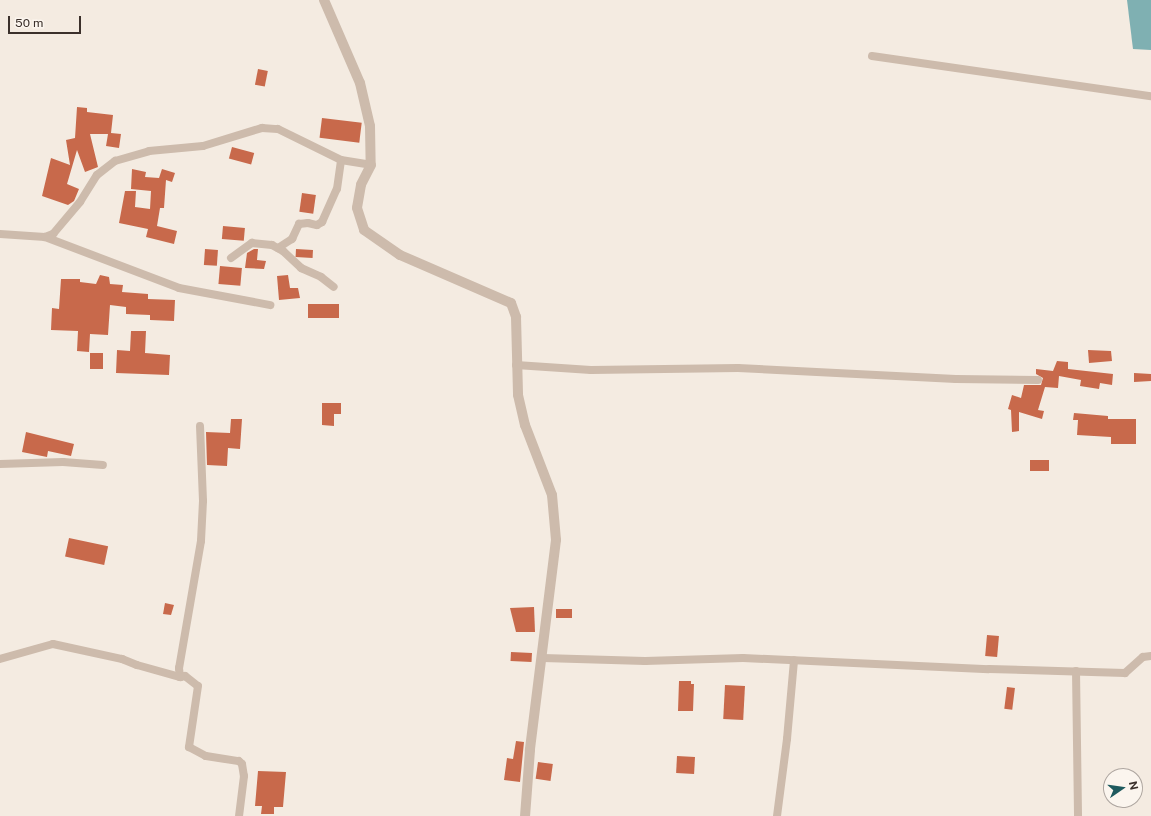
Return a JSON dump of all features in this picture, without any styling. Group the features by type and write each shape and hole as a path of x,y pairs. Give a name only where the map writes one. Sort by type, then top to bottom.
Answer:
{"street":[{"path":"324,0 360,83 370,126 371,166 361,185 357,208 364,230 400,255 511,304 516,317 516,365 518,395 525,424 555,504 556,540 530,750 525,816"},
{"path":"872,56 1151,96"},
{"path":"45,237 53,234 65,222 97,175 106,166 133,154 203,146 262,128 272,127 341,160 371,166"},
{"path":"278,248 292,239 299,224 308,223 318,225 322,222 337,189 341,160"},
{"path":"0,234 45,237 179,288 270,305"},
{"path":"231,258 252,244 278,248 301,268 321,277 334,287"},
{"path":"516,365 591,370 746,368 956,379 1038,380"},
{"path":"180,677 179,663 201,541 203,501 200,426"},
{"path":"0,464 63,462 103,465"},
{"path":"0,659 53,644 122,658 137,665 180,677 185,676 198,686 189,747 206,756 239,761 242,764 244,776 239,816"},
{"path":"542,658 646,661 743,658 1125,673 1142,657 1151,656"},
{"path":"777,816 787,739 794,660"},
{"path":"1076,671 1078,816"}],"water":[{"path":"1127,0 1151,0 1151,50 1133,49"}],"building":[{"path":"258,69 268,71 265,87 255,85"},
{"path":"77,107 87,108 87,112 113,115 111,133 121,134 119,148 106,146 108,134 90,134 98,167 85,172 77,150 67,184 79,189 74,201 68,205 42,196 51,158 70,165 66,140 75,138"},
{"path":"322,118 362,123 359,143 320,138"},
{"path":"232,147 254,153 251,165 229,159"},
{"path":"132,169 146,172 145,177 159,178 162,169 175,173 172,182 166,180 164,208 160,208 157,226 177,231 174,244 146,237 148,229 119,223 125,191 136,191 135,207 150,209 151,191 131,189"},
{"path":"302,193 316,195 313,214 299,212"},
{"path":"223,226 245,228 244,241 222,239"},
{"path":"205,249 218,250 217,266 204,265"},
{"path":"254,249 258,249 257,260 266,261 264,269 245,268 247,253"},
{"path":"296,249 313,250 313,258 296,257"},
{"path":"220,266 242,268 240,286 218,284"},
{"path":"100,275 109,277 110,284 123,285 122,292 148,294 148,299 175,300 174,321 150,320 150,315 126,314 126,307 110,305 108,335 90,334 89,352 77,351 78,331 51,330 52,308 59,309 61,279 80,279 80,282 96,284"},
{"path":"288,275 290,288 298,288 300,298 279,300 277,276"},
{"path":"308,304 339,304 339,318 308,318"},
{"path":"131,331 146,331 145,353 170,355 169,375 116,373 117,350 130,351"},
{"path":"1088,350 1111,351 1112,361 1089,363"},
{"path":"90,353 103,353 103,369 90,369"},
{"path":"1057,361 1068,362 1068,369 1113,374 1112,385 1100,383 1099,389 1080,386 1081,380 1059,376 1058,388 1045,387 1038,410 1044,411 1042,419 1019,412 1019,431 1012,432 1011,410 1008,409 1012,395 1021,398 1024,385 1041,385 1043,378 1036,374 1036,369 1053,371"},
{"path":"1134,373 1151,374 1151,381 1134,382"},
{"path":"322,403 341,403 341,414 334,414 334,426 322,425"},
{"path":"1074,413 1108,416 1108,419 1136,419 1136,444 1111,444 1111,437 1077,435 1078,420 1073,420"},
{"path":"231,419 242,419 240,449 228,448 227,466 207,465 206,432 230,433"},
{"path":"26,432 74,444 71,456 48,451 47,457 22,452"},
{"path":"1030,460 1049,460 1049,471 1030,471"},
{"path":"69,538 108,546 104,565 65,557"},
{"path":"165,603 174,605 171,615 163,614"},
{"path":"534,607 535,632 516,632 510,608"},
{"path":"556,609 572,609 572,618 556,618"},
{"path":"987,635 999,636 997,657 985,656"},
{"path":"511,652 532,653 532,662 511,661"},
{"path":"679,681 691,681 691,684 694,684 693,711 678,711"},
{"path":"725,685 745,686 743,720 723,719"},
{"path":"1007,687 1015,688 1012,710 1004,709"},
{"path":"516,741 524,742 520,782 504,780 507,758 513,759"},
{"path":"677,756 695,757 694,774 676,773"},
{"path":"538,762 553,764 550,781 536,779"},
{"path":"258,771 286,772 283,807 274,807 274,814 261,814 262,806 255,806"}]}
